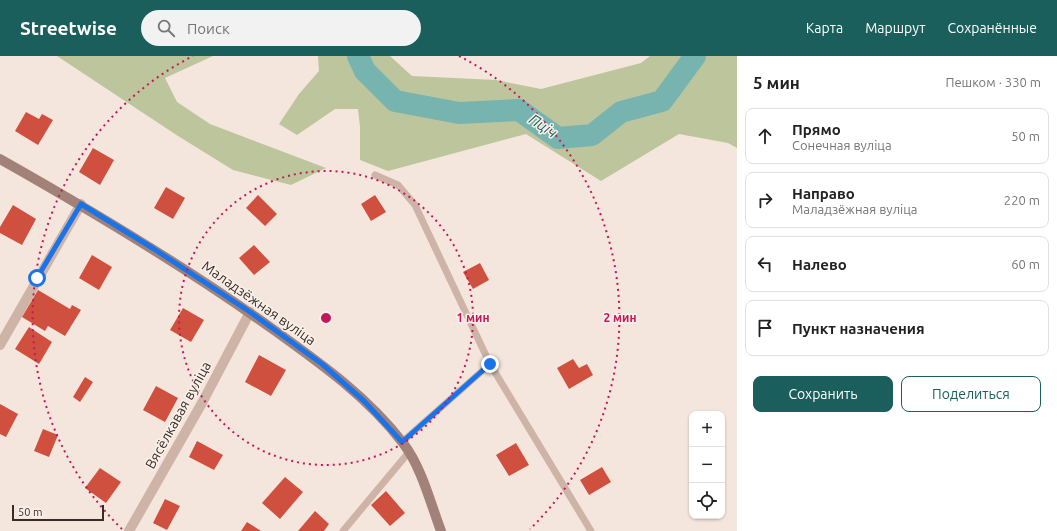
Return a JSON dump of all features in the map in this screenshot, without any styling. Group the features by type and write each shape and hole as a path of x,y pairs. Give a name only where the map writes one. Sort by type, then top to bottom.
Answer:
{"street":[{"name":"Маладзёжная вуліца","path":"0,159 81,204 154,249 250,312 322,364 364,401 402,442 416,466 441,531"},
{"path":"0,345 81,204"},
{"name":"Вясёлкавая вуліца","path":"129,531 202,403 250,312"}],"lane":[{"path":"375,175 398,186 414,205 490,364 591,531"},
{"path":"402,442 490,364"},
{"path":"343,531 409,452"}],"green space":[{"path":"57,56 213,56 165,78 177,102 210,124 326,168 291,185 233,170 178,136"},
{"path":"318,56 390,56 412,76 496,80 541,89 641,63 650,56 737,56 737,148 728,143 679,134 601,181 526,134 388,171 360,160 360,127 358,109 335,109 297,135 279,124 299,94 319,71"}],"building":[{"path":"26,112 39,119 42,114 53,120 38,145 15,131"},
{"path":"93,148 114,160 100,185 79,172"},
{"path":"166,187 185,198 173,219 154,208"},
{"path":"258,195 277,214 265,226 246,208"},
{"path":"375,195 386,212 371,221 361,204"},
{"path":"13,205 36,219 22,245 0,233 0,227"},
{"path":"254,245 270,262 254,275 239,258"},
{"path":"92,255 112,267 99,290 79,278"},
{"path":"480,263 489,280 473,289 463,272"},
{"path":"38,290 70,309 72,305 81,310 65,336 48,326 45,331 22,317"},
{"path":"183,308 204,320 191,342 170,330"},
{"path":"29,327 52,342 39,364 15,349"},
{"path":"259,355 286,370 271,396 245,382"},
{"path":"573,359 579,368 587,364 593,375 569,389 557,368"},
{"path":"85,377 93,382 80,402 73,397"},
{"path":"156,386 178,398 165,422 143,410"},
{"path":"0,404 18,414 6,437 0,434"},
{"path":"43,429 58,435 49,457 34,451"},
{"path":"197,441 223,455 214,470 189,457"},
{"path":"516,443 529,465 509,476 496,455"},
{"path":"602,467 611,482 589,495 580,480"},
{"path":"100,468 121,482 106,503 85,488"},
{"path":"285,477 303,492 280,519 262,503"},
{"path":"386,491 405,513 390,526 371,505"},
{"path":"165,499 180,506 167,530 153,523"},
{"path":"315,511 329,524 324,531 298,531"},
{"path":"247,522 261,531 241,531"}],"waterway":[{"name":"Пціч","path":"358,56 365,71 395,101 459,113 519,110 558,138 592,135 621,112 662,101 695,56"}],"route":[{"path":"37,278 81,204 154,249 250,312 322,364 364,401 402,442 490,364"}]}
